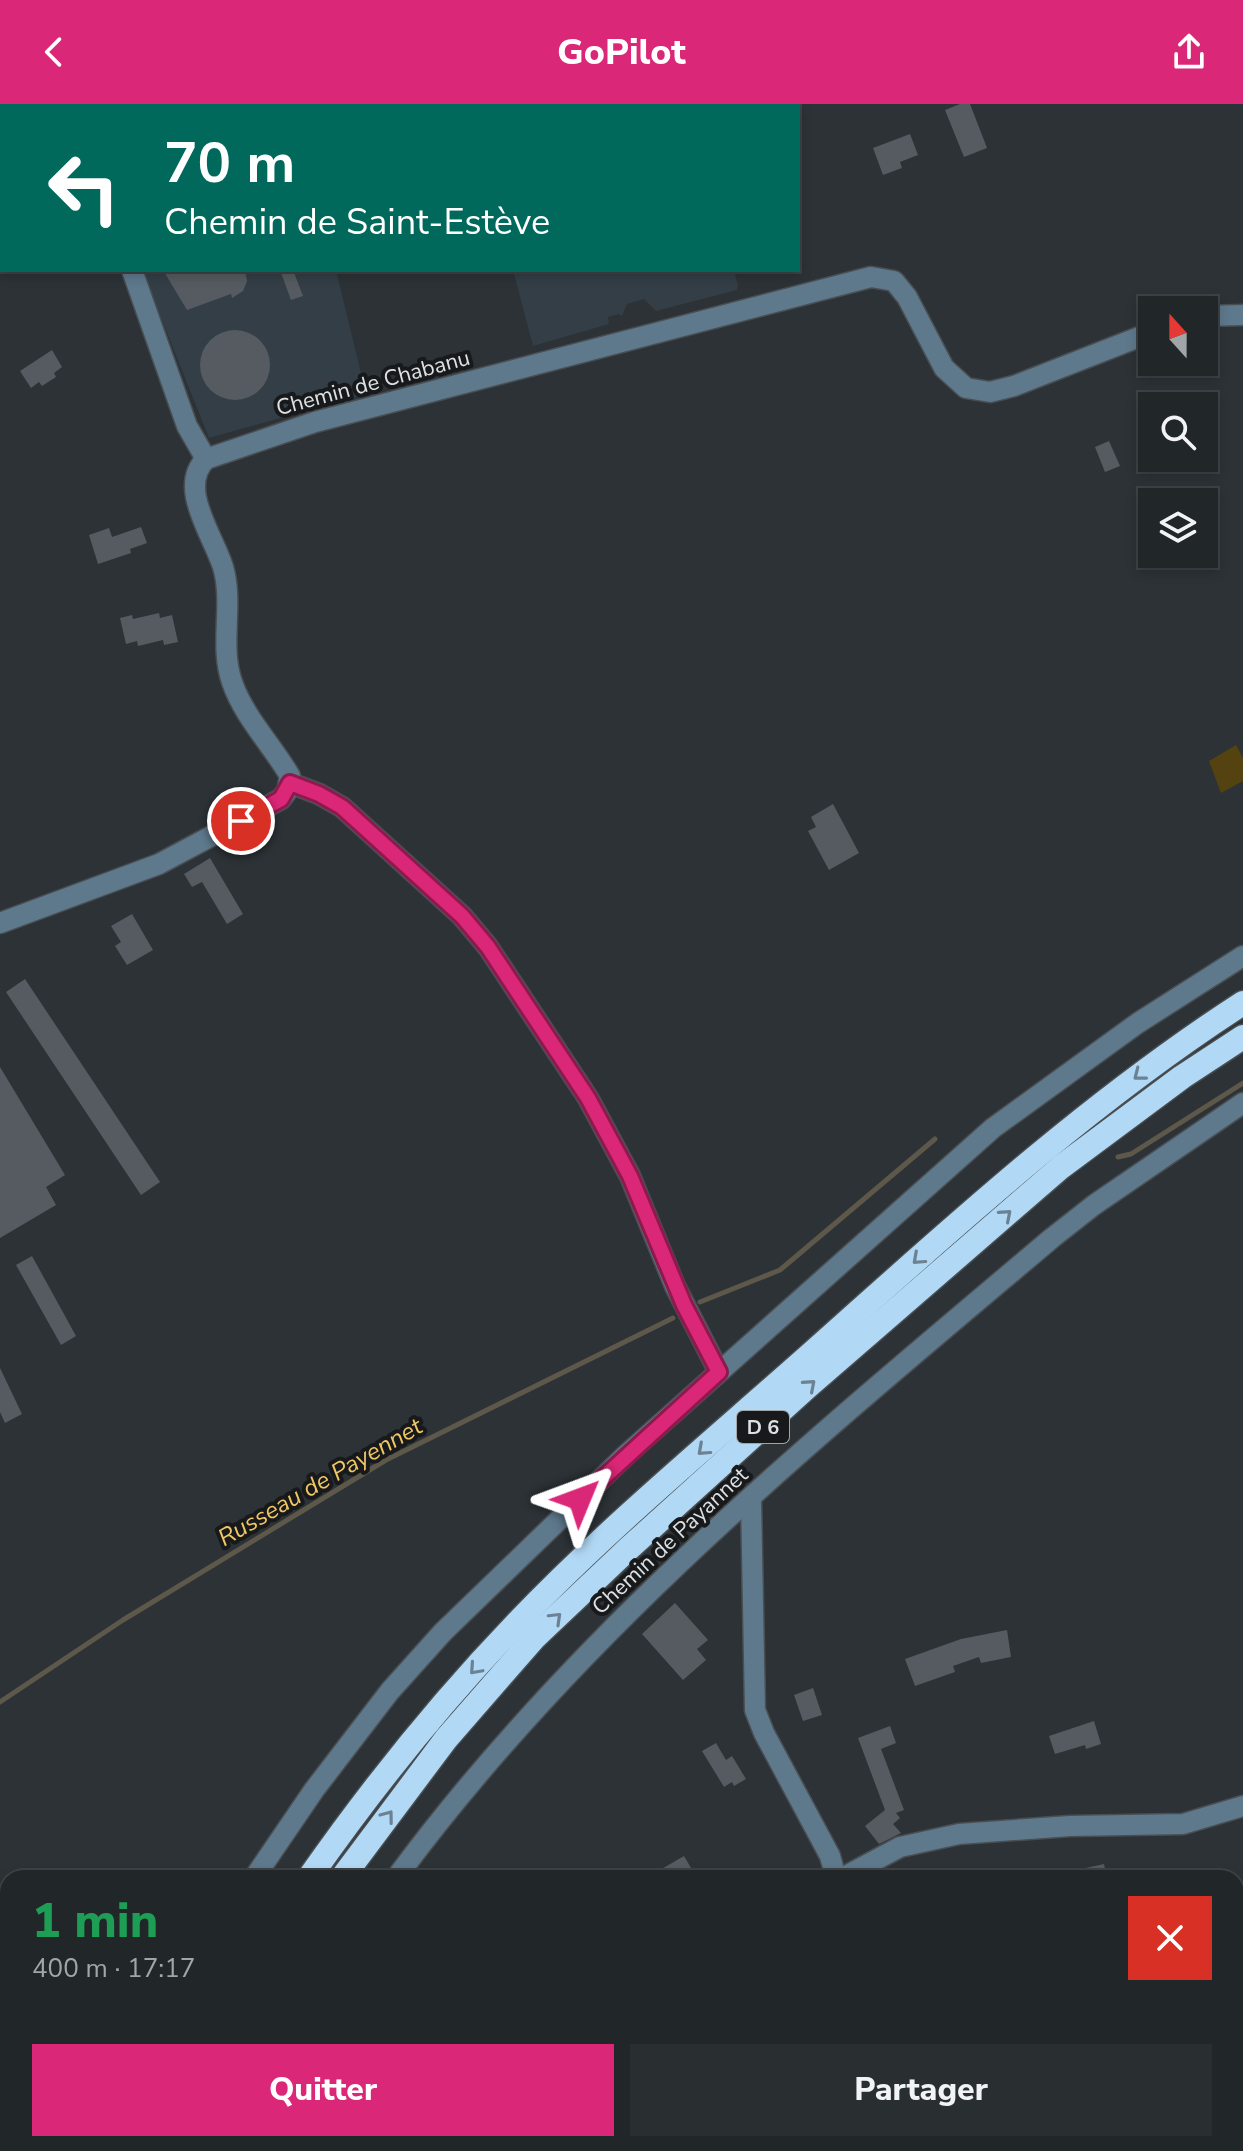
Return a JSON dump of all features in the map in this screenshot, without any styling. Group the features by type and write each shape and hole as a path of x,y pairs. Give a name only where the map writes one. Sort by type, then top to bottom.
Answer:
{"highway":[{"name":"D 6","path":"315,1870 431,1718 518,1622 606,1538 1009,1177 1160,1059 1243,1004"},
{"name":"D 6","path":"348,1870 466,1716 534,1638 628,1549 807,1387 1061,1167 1182,1077 1243,1037"}],"street":[{"path":"0,923 159,864 269,807 281,799 290,783 287,770 242,704 232,683 226,659 225,576 193,491 195,474 206,459 187,426 133,272"},
{"name":"Chemin de Chabanu","path":"206,459 315,422 871,277 894,281 907,297 944,368 966,388 990,392 1014,386 1138,337"},
{"path":"1218,316 1243,315"},
{"path":"290,783 342,807 462,916 488,947 588,1098 630,1176 687,1312 719,1372"},
{"path":"259,1870 314,1790 390,1691 443,1632 626,1455 993,1128 1138,1023 1243,956"},
{"name":"Chemin de Payannet","path":"402,1870 495,1751 528,1715 609,1630 751,1499 1052,1238 1094,1205 1243,1103"},
{"path":"751,1499 755,1710 764,1733 830,1856 834,1870"},
{"path":"857,1870 900,1847 947,1837 987,1831 1070,1826 1183,1824 1243,1806"}],"shaded area":[{"path":"143,272 336,272 366,394 209,438"},
{"path":"514,272 735,272 737,290 656,311 644,299 627,304 622,316 608,317 609,324 533,346"},
{"path":"1236,745 1243,758 1243,781 1221,793 1209,761"}],"building":[{"path":"970,104 987,148 964,157 945,110"},
{"path":"910,134 918,155 900,162 902,168 883,175 873,148"},
{"path":"164,272 245,272 247,281 243,291 232,298 231,294 187,310"},
{"path":"281,272 294,272 303,296 291,300"},
{"path":"235,330 254,336 264,346 270,365 264,384 254,394 235,400 216,394 206,384 200,365 206,346 216,336"},
{"path":"52,350 62,367 54,373 56,377 42,386 39,382 31,388 20,371"},
{"path":"1109,441 1120,466 1105,472 1095,447"},
{"path":"141,527 147,543 130,549 131,553 98,564 89,535 109,528 112,537"},
{"path":"159,613 160,618 172,615 178,642 164,645 163,640 138,646 137,641 126,644 120,618 132,615 133,619"},
{"path":"833,804 859,853 829,870 808,831 816,827 811,817"},
{"path":"210,858 243,914 227,924 202,882 192,887 184,874"},
{"path":"132,914 153,950 127,965 115,946 121,942 111,926"},
{"path":"25,979 160,1182 141,1195 6,992"},
{"path":"0,1067 65,1175 46,1187 56,1205 0,1238"},
{"path":"32,1256 76,1336 61,1345 16,1265"},
{"path":"0,1368 22,1414 5,1423 0,1412"},
{"path":"675,1603 708,1640 697,1649 706,1660 683,1680 642,1634"},
{"path":"1007,1630 1011,1657 981,1663 979,1657 953,1666 955,1672 915,1686 905,1659 961,1639"},
{"path":"813,1688 822,1715 803,1721 794,1695"},
{"path":"1094,1721 1101,1744 1086,1749 1085,1745 1055,1754 1049,1736"},
{"path":"890,1726 896,1743 881,1749 904,1810 896,1813 900,1818 893,1824 901,1833 879,1844 865,1826 885,1810 858,1738"},
{"path":"716,1743 726,1760 732,1756 746,1779 734,1786 732,1782 724,1787 702,1751"},
{"path":"684,1856 692,1870 660,1870"},
{"path":"1104,1864 1105,1870 1076,1870"}],"waterway":[{"name":"Russeau de Payennet","path":"1118,1157 1131,1154 1243,1083"},
{"name":"Russeau de Payennet","path":"700,1302 780,1270 935,1139"},
{"name":"Russeau de Payennet","path":"0,1702 123,1620 386,1460 673,1318"}],"route":[{"path":"241,821 281,799 290,783 342,807 417,874 462,916 488,947 588,1098 630,1176 684,1305 719,1372 580,1499"}]}
